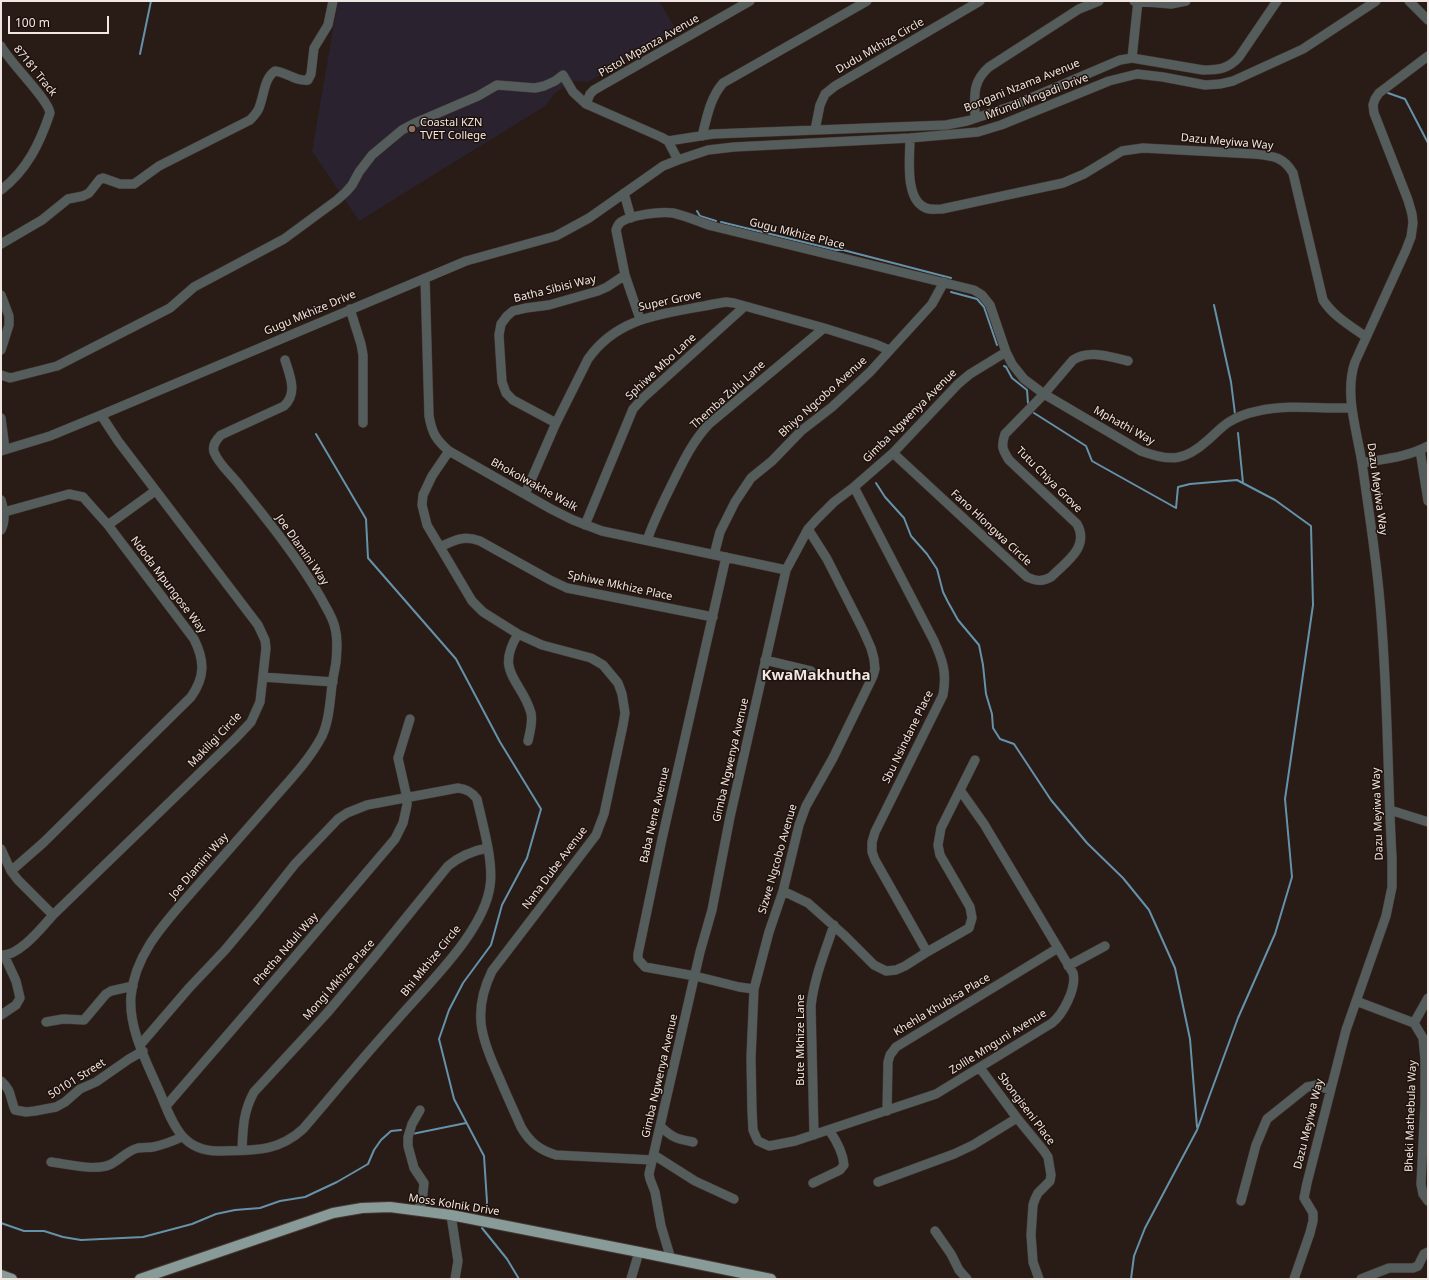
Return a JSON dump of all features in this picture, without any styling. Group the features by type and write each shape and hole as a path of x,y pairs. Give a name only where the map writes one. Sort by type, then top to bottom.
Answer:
{"main road":[{"name":"Moss Kolnik Drive","path":"140,1279 333,1213 362,1208 390,1207 451,1215 771,1279"},
{"path":"1,1275 12,1279"}],"street":[{"path":"1,244 42,220 68,199 83,196 89,193 100,179 103,178 120,184 134,184 159,166 250,120 256,114 260,106 270,75 275,71 288,74 302,80 308,80 311,74 314,48 328,25 333,1"},
{"name":"Pistol Mpanza Avenue","path":"586,104 590,94 594,90 750,1"},
{"path":"702,136 712,98 723,83 867,1"},
{"name":"Dudu Mkhize Circle","path":"815,130 820,105 825,94 835,86 980,1"},
{"path":"975,118 976,88 982,73 1063,18 1079,9 1099,1"},
{"path":"1134,1 1171,4 1186,1"},
{"path":"1132,58 1138,1"},
{"name":"Bongani Nzama Avenue","path":"668,141 702,136 958,124 1012,106 1120,60 1132,58 1203,70 1224,68 1232,64 1239,57 1277,1"},
{"name":"Mfundi Mngadi Drive","path":"624,193 651,173 678,160 708,150 734,147 910,138 978,132 1109,81 1137,74 1205,84 1220,84 1233,81 1303,49 1376,1"},
{"path":"1409,1 1428,20"},
{"name":"87181 Track","path":"1,46 16,68 50,108 50,113 39,144 32,155 14,178 1,190"},
{"path":"1366,337 1406,250 1411,237 1413,223 1408,200 1374,113 1373,105 1375,99 1390,84 1428,56"},
{"path":"1,375 10,378 57,366 170,308 194,287 284,239 337,200 352,185 359,172 372,155 397,133 415,123 478,96 497,85 535,88 555,81 563,75 573,92 586,104 668,141 678,160"},
{"name":"Dazu Meyiwa Way","path":"910,138 911,183 915,199 926,208 932,209 942,209 1062,183 1084,174 1122,151 1132,149 1143,148 1254,154 1280,159 1288,164 1293,173 1323,300 1334,312 1366,337 1352,370 1350,384 1352,408 1362,463 1379,592 1384,654 1392,887 1386,916 1346,1030 1330,1090 1304,1198 1313,1213 1312,1226 1294,1279"},
{"path":"624,193 631,218"},
{"name":"Gugu Mkhize Drive","path":"3,450 50,436 466,261 518,248 556,236 589,218 624,193"},
{"name":"Gugu Mkhize Place","path":"625,275 616,237 618,225 631,218 658,213 674,213 712,226 944,282 974,290 982,295"},
{"path":"625,275 640,319"},
{"name":"Batha Sibisi Way","path":"556,423 513,400 506,393 502,382 499,335 502,324 507,316 513,311 549,305 598,291 607,288 625,275"},
{"name":"Bhokolwakhe Walk","path":"425,278 429,416 431,428 439,443 449,451 525,494 585,525 602,531 786,570"},
{"name":"Bhiyo Ngcobo Avenue","path":"714,555 723,526 735,502 751,478 772,461 801,431 870,372 888,350 932,304 944,282"},
{"path":"1,295 9,316 9,325 1,350"},
{"name":"Mphathi Way","path":"982,295 990,305 1006,352 1024,379 1044,394 1141,451 1157,457 1173,458 1187,456 1229,422 1257,411 1273,408 1352,408"},
{"name":"Super Grove","path":"525,494 581,370 594,350 606,338 616,331 640,319 726,302 824,328 875,344 888,350"},
{"name":"Sphiwe Mbo Lane","path":"585,525 633,409 643,398 745,306"},
{"path":"350,309 363,355 363,423"},
{"name":"Themba Zulu Lane","path":"647,540 661,506 682,463 699,435 709,424 824,328"},
{"name":"Gimba Ngwenya Avenue","path":"671,1259 662,1226 656,1192 649,1174 700,952 712,910 730,817 786,570 808,529 834,502 854,487 893,453 958,384 970,374 1006,352"},
{"path":"1044,394 1069,364 1079,356 1086,354 1096,355 1128,361"},
{"name":"Joe Dlamini Way","path":"139,964 157,933 289,781 315,748 323,734 327,722 338,643 330,614 312,581 218,460 213,447 215,441 221,435 284,406 288,402 292,397 292,390 285,360"},
{"name":"Tutu Chiya Grove","path":"1044,394 1005,434 1002,442 1003,451 1009,460 1077,524 1080,529 1082,539 1078,550"},
{"name":"Makiligi Circle","path":"2,955 12,953 26,943 236,738 251,722 260,702 265,640 258,625 155,491 118,441 101,415"},
{"path":"1,418 3,450"},
{"path":"1362,463 1394,457 1424,448 1428,501"},
{"name":"Nana Dube Avenue","path":"449,451 430,481 423,495 422,505 427,525 472,601 482,612 518,634 542,645 591,658 603,665 618,683 622,694 625,713 604,814 596,835 492,971 483,993 481,1016 484,1042 521,1127 526,1137 534,1145 556,1155 653,1157"},
{"name":"Fano Hlongwa Circle","path":"893,453 1027,577 1040,581 1051,577 1078,550"},
{"name":"Sbu Nsindane Place","path":"854,487 942,657 945,669 943,695 884,813 872,842 872,852 875,860 927,952"},
{"path":"108,525 155,491"},
{"name":"Ndoda Mpungose Way","path":"3,512 69,494 76,494 83,497 108,525 194,640 200,651 202,660 199,683 191,697 43,843 11,870"},
{"path":"1,500 4,520 1,530"},
{"name":"Sizwe Ngcobo Avenue","path":"769,1146 758,1141 753,1130 751,1058 754,989 806,806 833,758 870,682 874,669 870,648 863,630 828,559 808,529"},
{"name":"Sphiwe Mkhize Place","path":"440,547 459,538 474,539 567,588 713,616"},
{"name":"Baba Nene Avenue","path":"726,557 663,831 638,959 644,966 695,976 727,985 754,989"},
{"path":"518,634 509,652 509,666 512,676 531,714 528,741"},
{"path":"765,660 811,671"},
{"path":"263,677 333,682"},
{"name":"Phetha Nduli Way","path":"166,1106 294,959 395,839 400,831 406,814 407,798 398,758 410,719"},
{"path":"783,891 808,903 874,965 886,971 900,968 969,928 972,918 970,907 940,854 938,845 941,828 975,760"},
{"name":"Bhi Mkhize Circle","path":"139,964 131,996 134,1030 166,1106 182,1136 194,1146 212,1151 260,1150 274,1147 283,1143 303,1129 456,951 473,928 487,900 491,884 488,848 477,799 473,793 465,789 458,788 356,809 338,819 295,864 234,940 189,988 142,1048"},
{"name":"Zolile Mnguni Avenue","path":"769,1146 795,1141 936,1094 1052,1024 1058,1018 1069,996 1074,981 1073,973 988,831 960,790"},
{"path":"1390,810 1428,822"},
{"path":"1,848 11,870 18,880 53,915"},
{"name":"Mongi Mkhize Place","path":"242,1150 245,1113 254,1092 327,1013 448,866 458,858 488,848"},
{"name":"Bute Mkhize Lane","path":"814,1135 811,1006 821,961 834,926"},
{"path":"1068,966 1105,946"},
{"name":"Khehla Khubisa Place","path":"887,1111 888,1062 890,1055 896,1047 1058,948"},
{"path":"1,1015 16,1005 20,998 16,981 2,955"},
{"path":"46,1022 63,1019 84,1020 106,994 111,991 133,986"},
{"path":"1356,1001 1414,1023 1428,998"},
{"name":"Bheki Mathebula Way","path":"1414,1023 1423,1038 1426,1059 1421,1184 1423,1194 1428,1201"},
{"name":"50101 Street","path":"1,1081 8,1088 12,1097 14,1108 26,1112 47,1110 61,1105 80,1089 96,1082 142,1048"},
{"name":"Sbongiseni Place","path":"980,1068 1017,1118 1044,1150 1048,1158 1051,1175 1050,1181 1038,1193 1033,1205 1031,1253 1039,1279"},
{"path":"1241,1201 1256,1144 1267,1119 1307,1087 1317,1085 1330,1090"},
{"path":"414,1210 422,1203 424,1183 414,1168 409,1152 408,1137 412,1124 420,1110"},
{"path":"878,1182 954,1154 973,1145 1017,1118"},
{"path":"661,1127 671,1136 679,1140 693,1142"},
{"path":"813,1183 840,1170 844,1165 843,1157 830,1130"},
{"path":"51,1162 97,1168 105,1167 132,1150 160,1145 182,1136"},
{"path":"653,1157 695,1181 734,1199"},
{"path":"451,1215 458,1261 455,1279"},
{"path":"935,1231 960,1270 968,1279"},
{"path":"632,1279 639,1252"},
{"path":"1361,1279 1389,1268 1413,1268 1418,1266 1424,1254 1428,1252"}],"shaded area":[{"name":"Coastal KZN TVET College","path":"338,1 659,1 677,31 588,82 574,81 555,93 545,106 359,221 312,151"}],"waterway":[{"path":"140,54 151,1"},
{"path":"1388,93 1405,99 1428,143"},
{"path":"697,211 700,216 716,221"},
{"path":"721,222 836,250 843,250 951,278"},
{"path":"951,292 977,299 984,307 997,345"},
{"path":"1214,305 1231,382 1235,414"},
{"path":"1004,366 1012,378 1027,390 1028,403"},
{"path":"1034,413 1086,446 1092,461 1176,508 1178,487 1190,484 1237,480 1275,500 1311,526 1313,605 1285,799 1292,877 1275,934 1238,1018 1197,1130 1145,1228 1134,1256 1131,1279"},
{"path":"1238,433 1243,483"},
{"path":"316,434 366,519 368,558 456,659 500,742 541,809 527,858 502,905 491,945 463,983 449,1010 439,1039 454,1099 484,1156 487,1202 486,1211"},
{"path":"876,483 885,497 904,518 911,536 927,554 937,569 943,592 948,602 958,620 979,645 986,694 992,714 993,728 1000,739 1014,744 1051,800 1087,843 1123,878 1149,910 1175,968 1190,1039 1197,1127"},
{"path":"412,1134 466,1123"},
{"path":"1,1223 24,1231 44,1231 63,1237 81,1240 143,1237 192,1224 216,1214 235,1210 260,1208 280,1201 305,1197 337,1182 368,1164 374,1150 381,1140 391,1131 401,1130"},
{"path":"482,1228 507,1259 519,1279"}],"place":[{"name":"Coastal KZN TVET College","path":"412,129"}],"district":[{"name":"KwaMakhutha","path":"816,676"}]}
